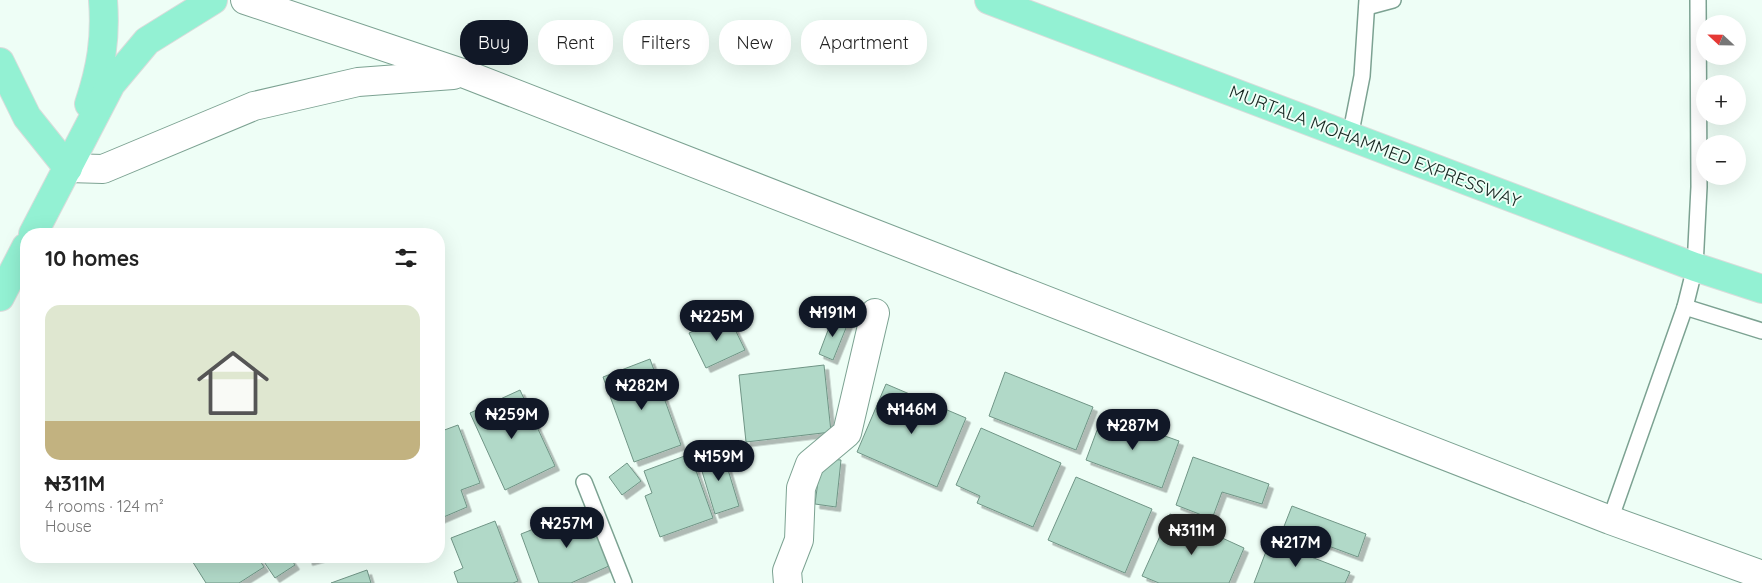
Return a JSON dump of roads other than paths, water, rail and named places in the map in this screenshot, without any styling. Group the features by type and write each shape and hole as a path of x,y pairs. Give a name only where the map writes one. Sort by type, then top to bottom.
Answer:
{"main road":[{"path":"68,168 98,77 105,30 103,0"},
{"path":"36,228 111,84 147,42 213,0"},
{"path":"245,0 465,74 1610,520 1762,575"},
{"name":"MURTALA MOHAMMED EXPRESSWAY","path":"989,0 1695,267 1762,289"},
{"path":"0,62 27,117 68,168 102,169 254,106 358,82 465,74"},
{"path":"0,297 20,259"},
{"path":"788,583 787,571 799,540 801,488 810,464 846,432 876,312"}],"lane":[{"path":"1350,137 1362,76 1367,3 1393,0"},
{"path":"1610,520 1684,307 1695,267 1699,186 1698,0"},
{"path":"1684,307 1762,331"},
{"path":"584,482 624,583"}]}
